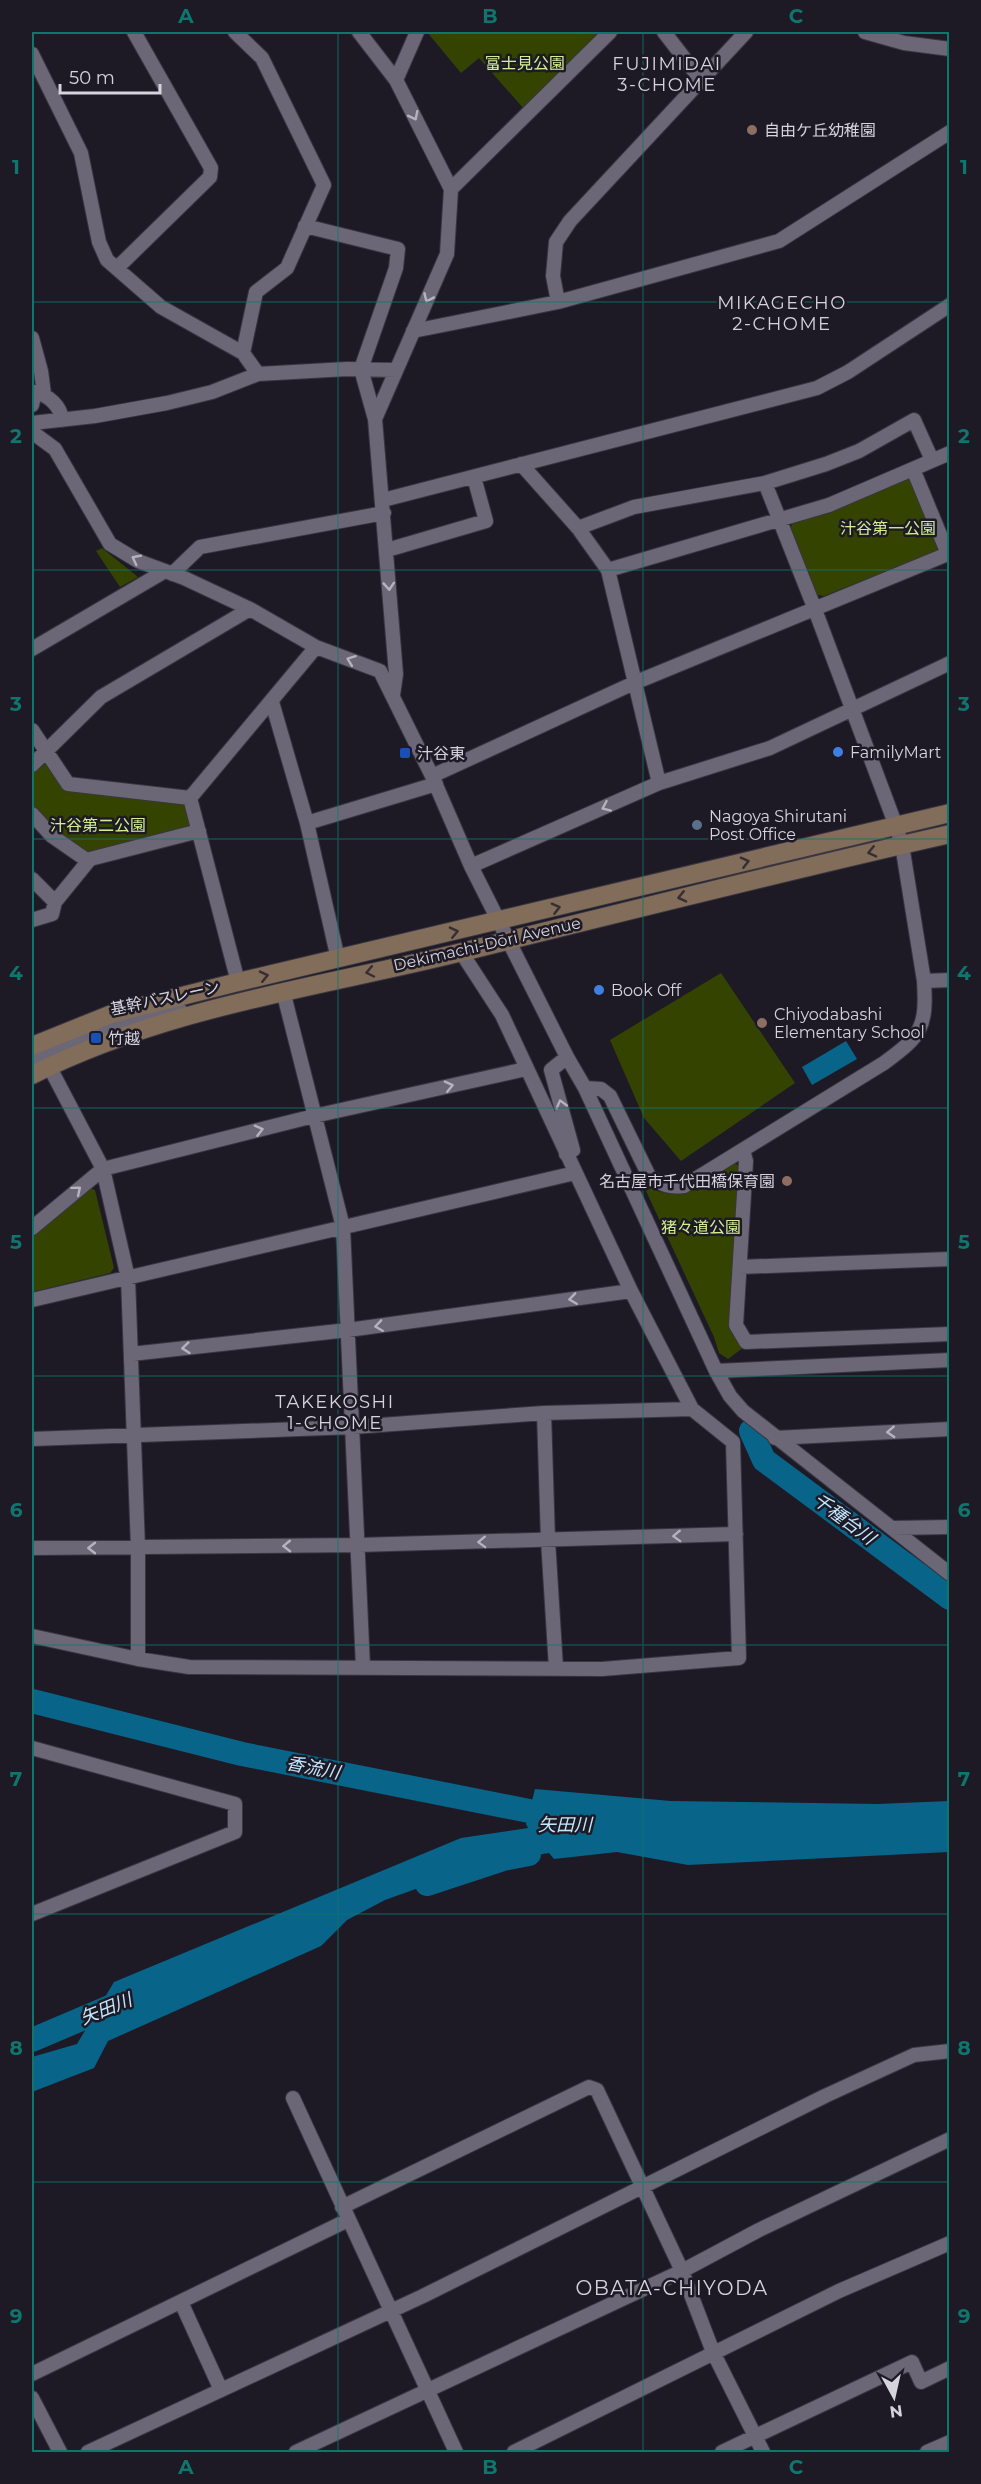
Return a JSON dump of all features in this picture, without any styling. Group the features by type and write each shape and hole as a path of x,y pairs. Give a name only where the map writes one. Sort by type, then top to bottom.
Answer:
{"main road":[{"name":"Dekimachi-Dōri Avenue","path":"37,1057 242,1000 461,952 898,834 950,813"},
{"name":"Dekimachi-Dōri Avenue","path":"37,1057 86,1024 114,1013 238,981 843,838 898,834 950,834"}],"street":[{"path":"117,268 210,177 211,168 134,32"},
{"path":"235,32 262,58 324,185 287,268 256,292 243,353"},
{"path":"359,32 396,80 451,189 447,254 375,419"},
{"path":"396,80 417,32"},
{"path":"451,189 610,32"},
{"path":"664,32 701,80"},
{"path":"558,302 553,276 556,242 570,221 746,32"},
{"path":"865,32 904,43 950,49"},
{"path":"32,54 81,153 99,242 107,260 161,307 243,353 258,374"},
{"path":"413,331 558,302 779,242 950,132"},
{"path":"305,226 398,249 396,268 361,369 375,419 396,674 393,695"},
{"path":"32,650 169,573 200,547 383,507 521,464 817,388 848,372 950,305"},
{"path":"32,338 41,371 36,395 61,411 62,420"},
{"path":"32,423 95,416 167,403 212,392 258,374 361,369 396,370"},
{"path":"578,528 634,507 765,483 826,464 859,451 914,420 932,460"},
{"path":"32,432 55,449 110,544 138,561 250,609 316,647 380,671 434,780 471,866 567,1057 586,1088 716,1371 736,1403 775,1438 950,1574"},
{"path":"608,570 829,505 950,453"},
{"path":"521,464 578,528 608,570 659,783"},
{"path":"307,823 434,780 634,683 814,607 949,554 913,470"},
{"path":"387,550 486,521 474,477"},
{"path":"586,1088 602,1089 610,1096 642,1166 649,1176 661,1185 671,1188 684,1186 884,1063 910,1043 923,1020 924,981 898,834 814,607 765,483"},
{"path":"32,765 101,697 250,609"},
{"path":"190,798 316,647"},
{"path":"471,866 659,783 770,748 950,663"},
{"path":"272,702 307,823 338,959"},
{"path":"32,730 68,784 190,798"},
{"path":"190,798 238,981"},
{"path":"32,814 52,836 88,861"},
{"path":"898,834 950,821"},
{"path":"32,920 52,914 55,902 88,861 199,831"},
{"path":"32,879 55,902"},
{"path":"32,1636 138,1659 189,1667 363,1666 602,1669 740,1658 733,1442 692,1409 631,1291 502,1015 461,952"},
{"path":"924,981 950,980"},
{"path":"283,991 343,1227 363,1666"},
{"path":"37,1057 103,1168 128,1278 138,1548 138,1659"},
{"path":"566,1154 573,1150 551,1070 567,1057"},
{"path":"32,1228 103,1168 314,1116 526,1069"},
{"path":"743,1150 747,1161 736,1325 746,1342 950,1334"},
{"path":"32,1300 575,1173"},
{"path":"740,1267 950,1259"},
{"path":"131,1354 348,1330 631,1291"},
{"path":"716,1371 950,1360"},
{"path":"32,1439 353,1427 544,1413 692,1409"},
{"path":"544,1413 548,1540 556,1668"},
{"path":"775,1438 950,1430"},
{"path":"892,1528 950,1527"},
{"path":"32,1548 358,1545 736,1534"},
{"path":"32,1748 235,1804 236,1832 32,1914"},
{"path":"88,2452 390,2311 825,2096 914,2055 950,2051"},
{"path":"32,2374 182,2302 589,2086 597,2090 643,2186 682,2271 713,2352 763,2452"},
{"path":"293,2098 456,2452"},
{"path":"296,2452 682,2271 759,2230 950,2139"},
{"path":"514,2452 839,2291 950,2243"},
{"path":"182,2302 221,2390"},
{"path":"722,2452 912,2362 921,2382 950,2368"},
{"path":"32,2398 60,2452"},
{"path":"927,2452 950,2442"}],"green space":[{"name":"富士見公園","path":"427,32 601,32 524,109 479,58 461,73"},
{"name":"汁谷第一公園","path":"906,478 912,480 940,545 938,550 824,596 817,595 790,529 793,522"},
{"path":"102,548 138,577 120,587 96,551"},
{"name":"汁谷第二公園","path":"40,763 48,764 65,791 186,804 192,826 91,860 55,834 32,809 32,770"},
{"path":"721,973 795,1083 681,1161 644,1118 610,1040"},
{"name":"猪々道公園","path":"734,1162 740,1167 731,1327 744,1347 728,1359 719,1353 714,1337 640,1178 652,1188 663,1193 676,1193 700,1185"},
{"path":"87,1187 95,1190 114,1268 110,1273 32,1292 32,1234"}],"water":[{"path":"846,1041 857,1059 812,1085 802,1067"},
{"name":"矢田川","path":"535,1789 671,1801 878,1804 949,1801 949,1852 688,1865 617,1852 554,1859 549,1853 491,1862 385,1900 347,1920 321,1946 108,2041 94,2068 32,2092 32,2057 77,2044 114,1982 461,1838 528,1828 526,1824"}],"waterway":[{"name":"千種台川","path":"751,1431 764,1460 950,1598"},
{"name":"香流川","path":"32,1701 242,1754 549,1815 560,1823"},
{"name":"矢田川","path":"427,1884 503,1859 529,1854"},
{"name":"矢田川","path":"32,2040 126,2000"}],"place":[{"name":"自由ケ丘幼稚園","path":"752,130"},
{"name":"FamilyMart","path":"838,752"},
{"name":"汁谷東","path":"405,753"},
{"name":"Nagoya Shirutani Post Office","path":"697,825"},
{"name":"Book Off","path":"599,990"},
{"name":"Chiyodabashi Elementary School","path":"762,1023"},
{"name":"竹越","path":"96,1038"},
{"name":"名古屋市千代田橋保育園","path":"787,1181"}],"district":[{"name":"FUJIMIDAI 3-CHOME","path":"667,74"},
{"name":"MIKAGECHO 2-CHOME","path":"782,313"},
{"name":"TAKEKOSHI 1-CHOME","path":"335,1412"},
{"name":"OBATA-CHIYODA","path":"672,2288"}]}
